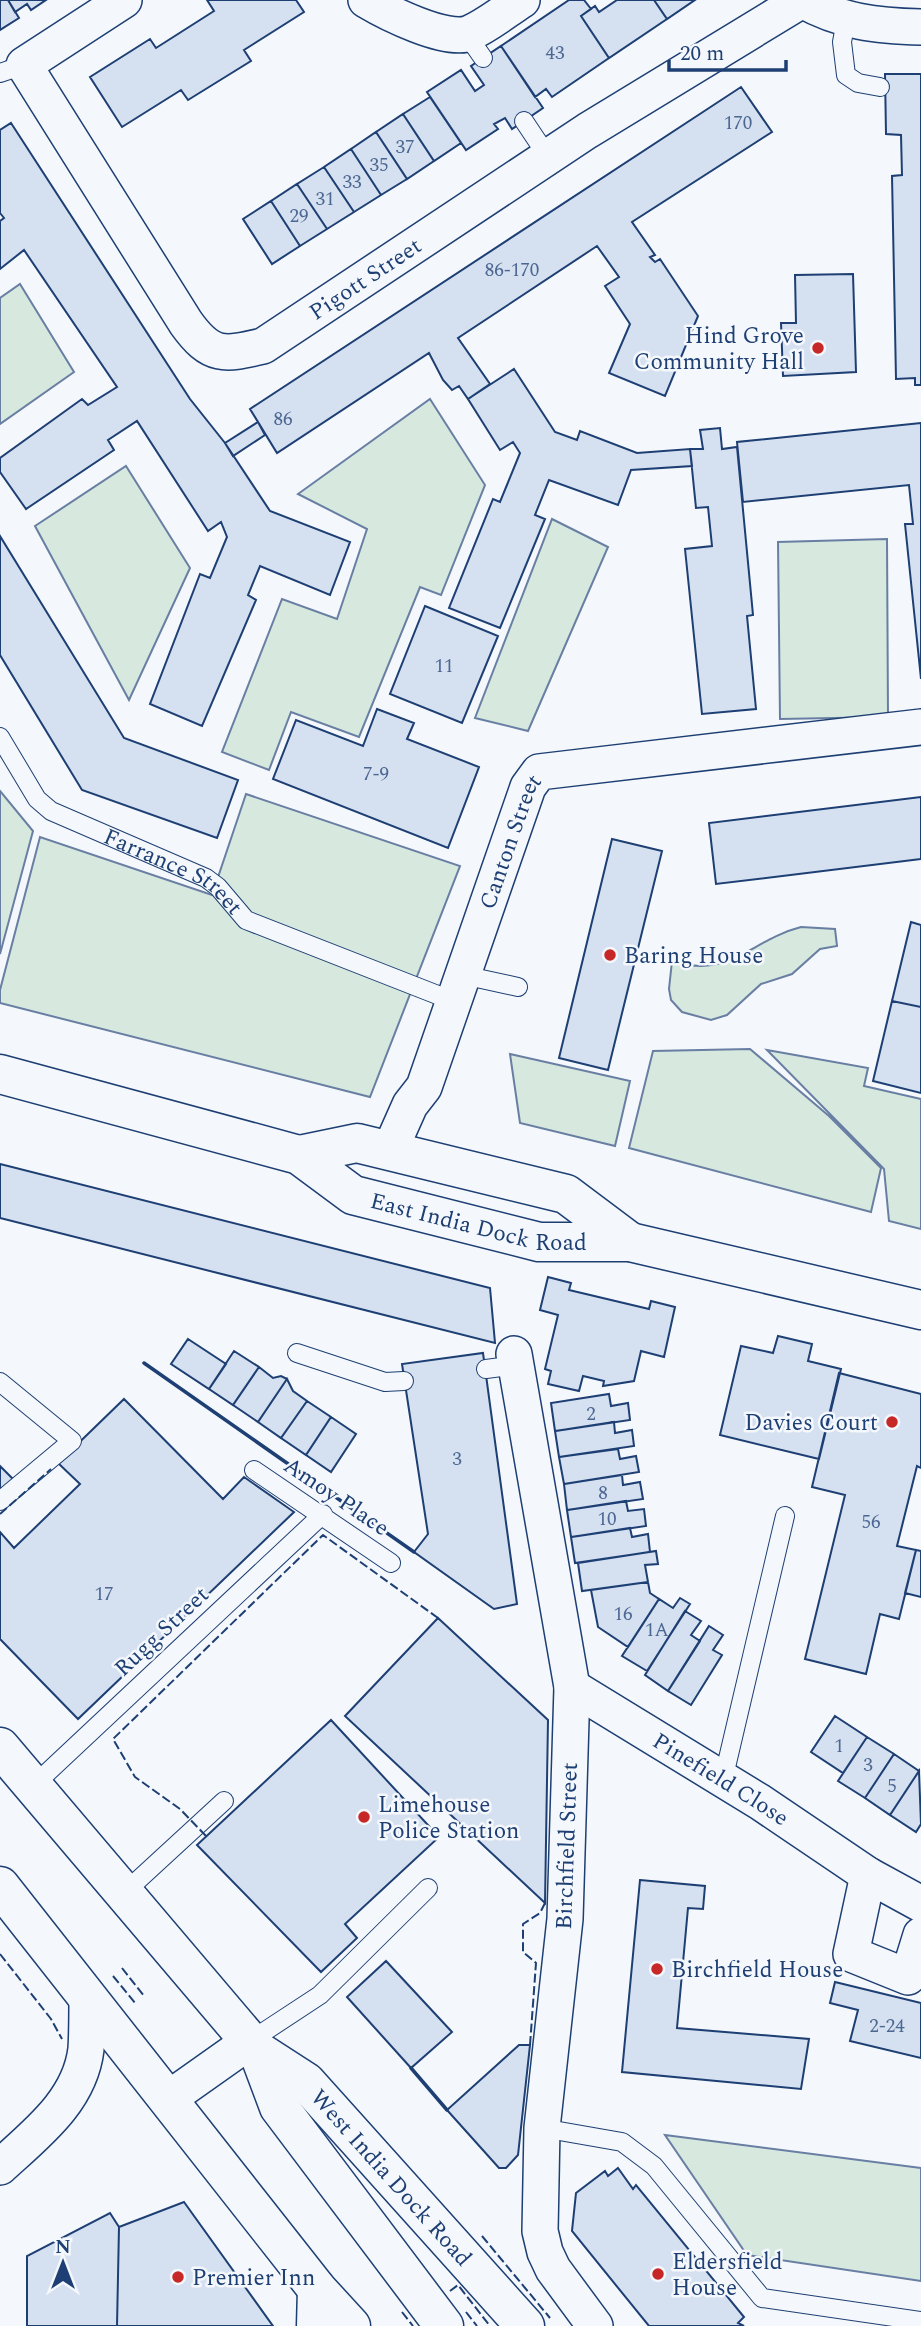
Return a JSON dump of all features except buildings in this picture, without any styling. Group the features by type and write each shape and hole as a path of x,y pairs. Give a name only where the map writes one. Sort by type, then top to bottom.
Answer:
{"highway":[{"name":"East India Dock Road","path":"0,1074 299,1155 353,1195 539,1242 630,1242 921,1310"},
{"name":"East India Dock Road","path":"299,1155 357,1143 566,1194 630,1242"},
{"name":"West India Dock Road","path":"0,1747 254,2046 306,2082 525,2326"},
{"path":"0,1886 12,1914 87,1999 167,2099 316,2308 351,2326"},
{"path":"254,2046 279,2107 444,2326"}],"street":[{"path":"12,69 124,0"},
{"path":"366,0 393,16 475,47 522,0"},
{"path":"802,0 846,20 874,26 921,27"},
{"name":"Pigott Street","path":"12,69 202,344 227,355 263,345 548,157 802,0"},
{"name":"Canton Street","path":"390,1150 410,1105 424,1087 528,787 538,772 921,727"},
{"name":"Birchfield Street","path":"506,1362 572,1687 565,1919 542,2128 539,2210 545,2252 595,2326"},
{"name":"Pinefield Close","path":"572,1687 723,1780 868,1875 921,1904"},
{"path":"868,1875 851,1954 908,1977 921,1935"},
{"path":"0,2167 49,2122 70,2096 86,2052 87,1999"},
{"path":"167,2099 254,2046"}],"lane":[{"path":"846,20 842,42 846,75 858,83 880,87"},
{"path":"524,121 548,157"},
{"name":"Farrance Street","path":"0,737 37,799 51,811 206,878 218,887 246,920 275,934 458,988 518,988"},
{"path":"297,1353 385,1382 404,1381"},
{"path":"0,1382 72,1441 0,1500"},
{"name":"Amoy Place","path":"254,1470 323,1514 391,1563"},
{"name":"Rugg Street","path":"34,1784 323,1514"},
{"path":"723,1780 785,1516"},
{"path":"124,1893 224,1801"},
{"path":"254,2046 320,1995 428,1888"},
{"path":"542,2128 622,2142 654,2166 762,2298 921,2321"}],"shaded area":[{"path":"20,284 74,372 0,424 0,298"},
{"path":"430,399 485,485 441,595 420,587 359,737 291,712 269,770 222,752 282,599 337,619 367,529 298,494"},
{"path":"126,466 190,568 129,700 35,526"},
{"path":"552,519 608,547 528,731 475,718"},
{"path":"887,539 888,717 780,719 778,542"},
{"path":"0,791 33,831 0,954"},
{"path":"246,794 460,866 370,1097 0,1003 0,990 40,837 212,895"},
{"path":"801,927 835,929 837,946 820,949 792,974 761,984 727,1015 711,1020 682,1012 671,1000 669,989 672,961 692,966 725,962 767,940"},
{"path":"750,1049 829,1116 881,1168 871,1212 629,1148 653,1051"},
{"path":"767,1050 868,1068 864,1086 921,1099 921,1229 889,1221 884,1169"},
{"path":"510,1054 630,1081 615,1146 520,1123"},
{"path":"665,2135 921,2168 921,2281 747,2255"}],"fence":[{"path":"0,1514 51,1469"},
{"path":"206,1836 180,1809 135,1777 113,1739 323,1535 438,1618"},
{"path":"530,2045 536,1963 523,1952 523,1924 540,1913 545,1903"},
{"path":"0,1954 51,2019 62,2039"},
{"path":"122,1968 144,1996"},
{"path":"113,1976 136,2004"},
{"path":"482,2236 550,2318"},
{"path":"450,2291 458,2285 490,2326"},
{"path":"402,2312 413,2326"},
{"path":"466,2312 477,2326"}],"wall":[{"path":"144,1363 414,1552"},
{"path":"411,2068 447,2110"}],"place":[{"name":"Hind Grove Community Hall","path":"818,348"},
{"name":"Baring House","path":"610,955"},
{"name":"Davies Court","path":"892,1422"},
{"name":"Limehouse Police Station","path":"364,1817"},
{"name":"Birchfield House","path":"657,1969"},
{"name":"Eldersfield House","path":"658,2274"},
{"name":"Premier Inn","path":"178,2277"}]}
